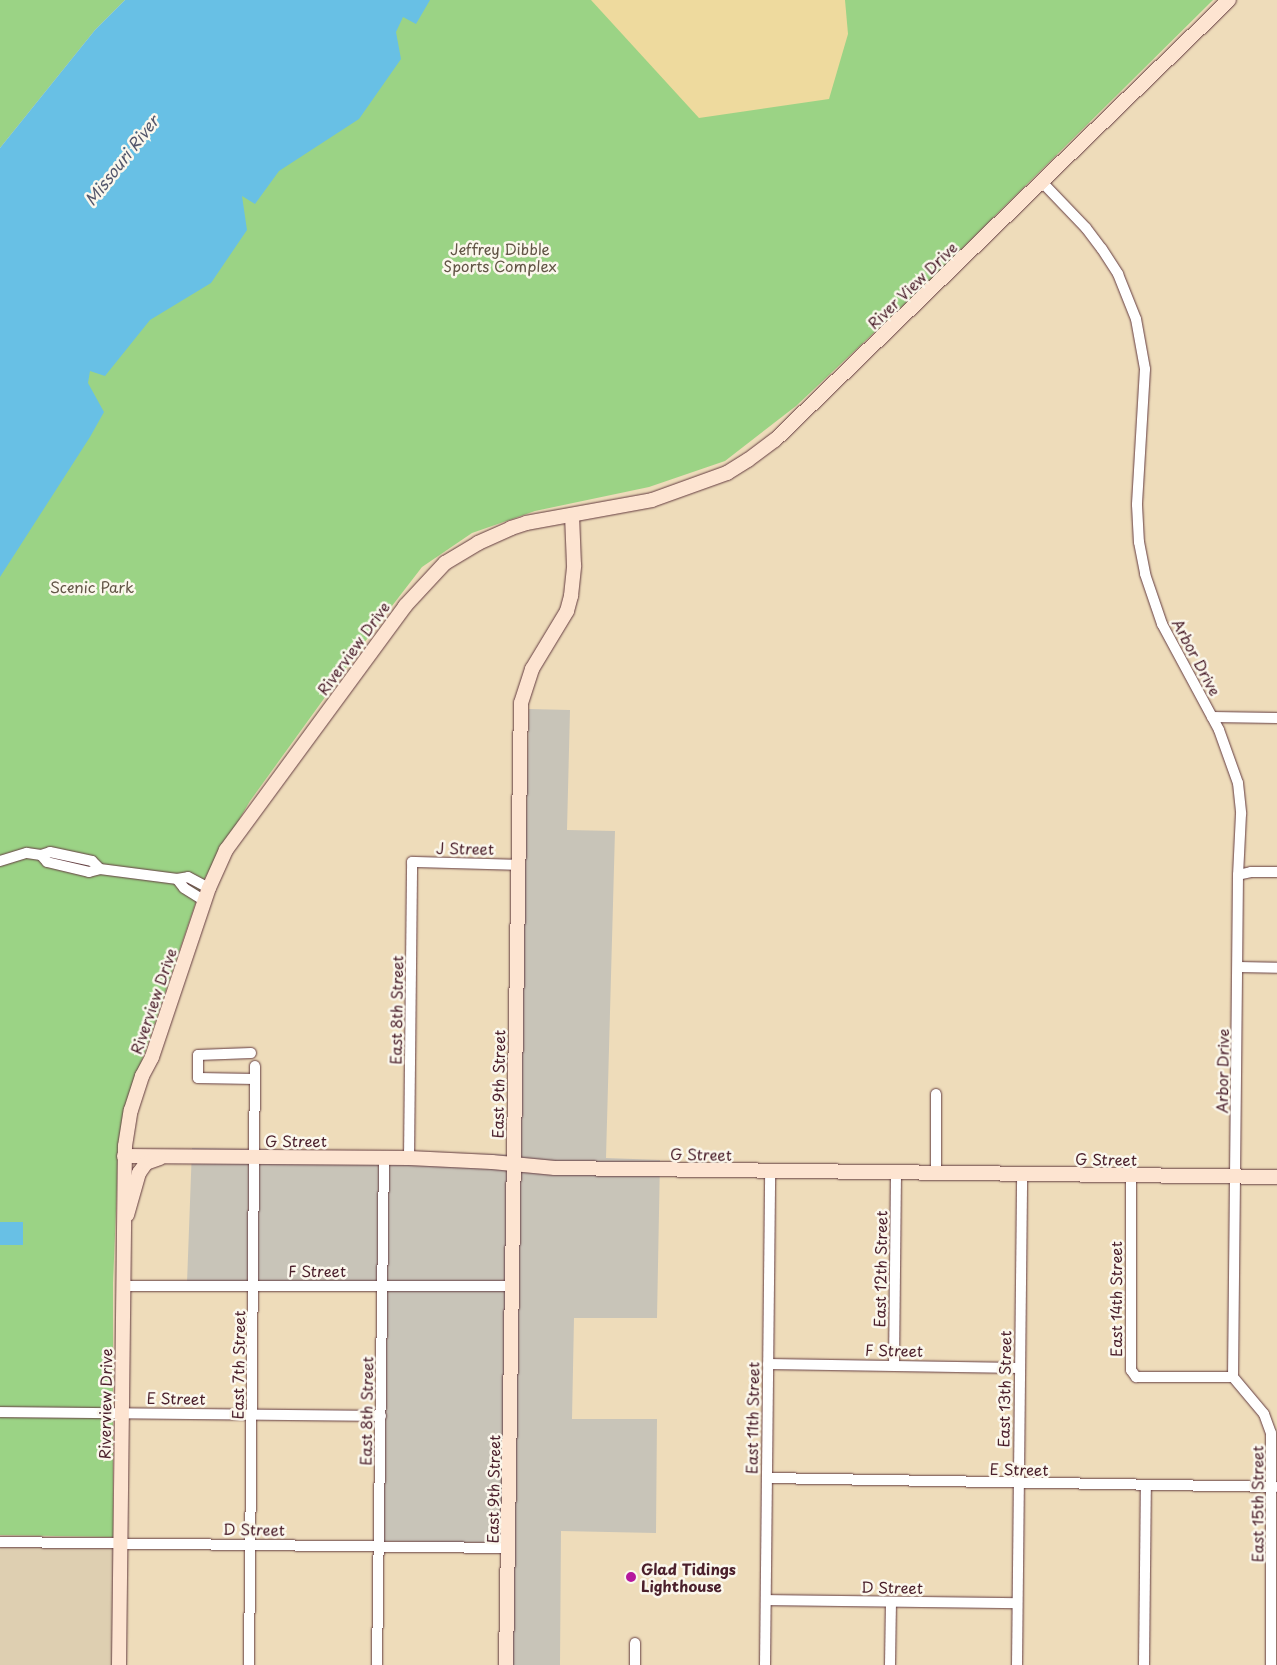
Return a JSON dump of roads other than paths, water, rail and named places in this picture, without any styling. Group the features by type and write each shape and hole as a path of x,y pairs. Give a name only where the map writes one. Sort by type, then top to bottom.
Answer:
{"main road":[{"name":"River View Drive","path":"572,516 671,494 727,473 774,440 1229,0"},
{"name":"East 9th Street","path":"506,1665 521,704 532,669 562,622 570,604 574,565 572,516"},
{"name":"Riverview Drive","path":"119,1665 124,1156 130,1110 142,1076 152,1058 207,895 226,850 250,815 405,606 431,576 445,563 511,528 526,523 572,516"},
{"name":"G Street","path":"124,1156 409,1158 555,1168 1277,1177"},
{"path":"123,1225 134,1195 138,1173 146,1163 163,1157"}],"street":[{"name":"Arbor Drive","path":"1041,181 1086,228 1102,249 1118,274 1136,318 1145,369 1137,488 1139,542 1145,574 1162,624 1226,744 1238,783 1241,814 1238,875 1236,1176"},
{"path":"1212,717 1277,718"},
{"path":"0,861 27,853 41,855 50,852 92,861 100,869 177,879 184,888 207,895"},
{"name":"J Street","path":"412,862 518,865"},
{"name":"East 8th Street","path":"409,1158 412,862"},
{"path":"1238,875 1251,872 1277,872"},
{"path":"1238,967 1277,968"},
{"path":"251,1053 198,1055 198,1078 255,1079"},
{"name":"East 7th Street","path":"249,1665 255,1066"},
{"path":"936,1094 936,1173"},
{"name":"East 8th Street","path":"377,1665 384,1158"},
{"name":"East 11th Street","path":"765,1665 770,1171"},
{"name":"East 12th Street","path":"894,1365 896,1172"},
{"name":"East 13th Street","path":"1017,1665 1022,1174"},
{"name":"East 14th Street","path":"1131,1176 1132,1370 1136,1377 1233,1377"},
{"path":"1233,1377 1236,1176"},
{"name":"F Street","path":"123,1286 512,1286"},
{"name":"F Street","path":"768,1364 1020,1368"},
{"name":"East 15th Street","path":"1233,1377 1264,1414 1272,1433 1274,1487 1271,1665"},
{"name":"E Street","path":"0,1412 381,1416"},
{"name":"E Street","path":"767,1478 1018,1484 1274,1487"},
{"path":"1144,1665 1146,1486"},
{"name":"D Street","path":"0,1542 508,1548"},
{"name":"D Street","path":"766,1600 1017,1603"},
{"path":"890,1665 891,1602"},
{"path":"635,1643 635,1665"}],"water":[{"name":"Missouri River","path":"125,0 430,0 416,24 403,17 396,32 401,59 359,119 279,171 255,204 242,196 247,230 211,283 150,320 105,376 90,371 88,383 104,412 0,577 0,148 95,30"},
{"path":"0,1222 23,1222 23,1245 0,1245"}],"place":[{"name":"Glad Tidings Lighthouse","path":"631,1577"}],"park label":[{"name":"Jeffrey Dibble Sports Complex","path":"500,256"},
{"name":"Scenic Park","path":"92,587"}]}
